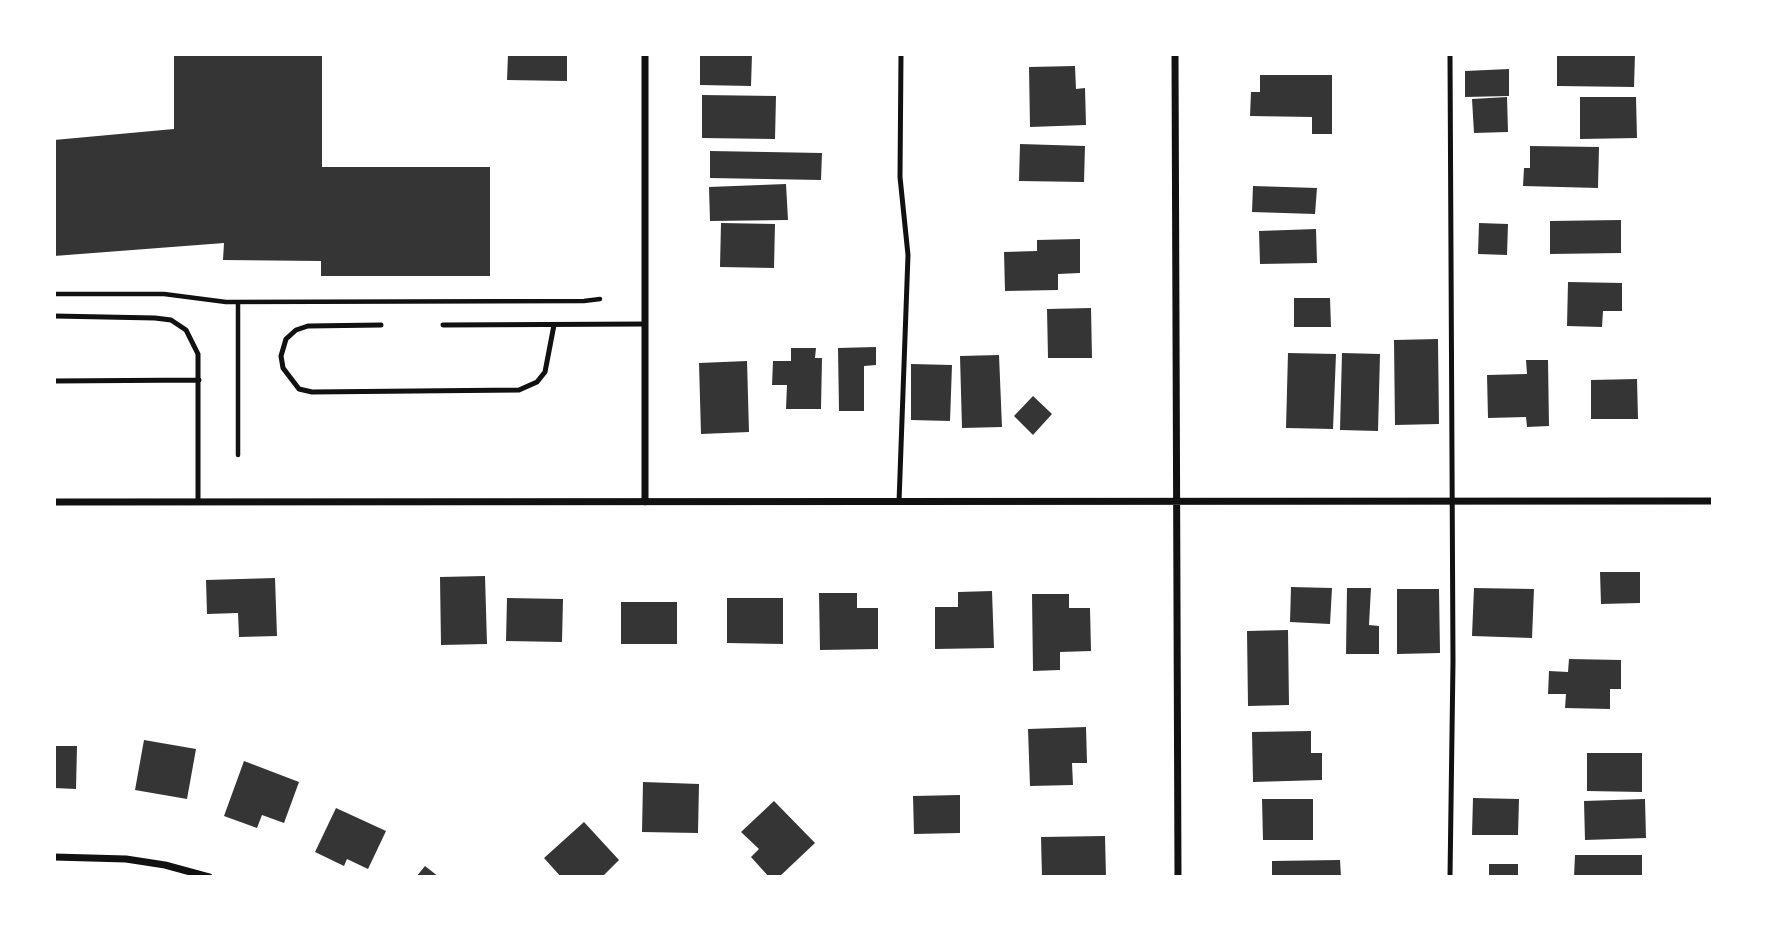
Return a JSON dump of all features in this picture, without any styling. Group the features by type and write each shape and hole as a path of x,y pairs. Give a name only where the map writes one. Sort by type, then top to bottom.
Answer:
{"street":[{"path":"645,54 645,502"},
{"path":"1175,54 1178,877"},
{"path":"54,502 1713,501"},
{"path":"54,857 126,859 165,865 209,877"}],"lane":[{"path":"899,502 908,256 900,177 901,54"},
{"path":"1450,54 1450,877"},
{"path":"54,316 171,320 186,330 198,354 198,502"},
{"path":"443,325 645,324"},
{"path":"381,325 308,326 296,330 286,340 281,356 283,368 299,389 312,392 519,390 537,382 545,372 554,325"},
{"path":"54,381 199,380"}],"path":[{"path":"54,294 164,293 238,302 570,302 600,299"},
{"path":"238,302 238,455"}],"building":[{"path":"174,54 322,54 322,167 490,167 490,276 321,276 321,261 223,260 224,243 54,256 54,140 174,129"},
{"path":"508,54 567,54 567,81 507,80"},
{"path":"700,54 752,54 751,86 700,85"},
{"path":"1557,54 1635,54 1634,87 1557,86"},
{"path":"1075,66 1076,89 1085,88 1086,125 1030,127 1029,67"},
{"path":"1509,69 1509,96 1465,97 1465,71"},
{"path":"1260,75 1332,75 1332,134 1312,134 1312,117 1250,116 1251,92 1260,92"},
{"path":"702,95 776,96 775,139 702,138"},
{"path":"1507,97 1508,132 1474,133 1472,99"},
{"path":"1580,97 1636,97 1637,138 1580,139"},
{"path":"1020,144 1085,146 1084,182 1019,181"},
{"path":"1530,146 1599,147 1598,188 1523,186 1524,168 1530,168"},
{"path":"710,151 822,153 821,180 710,178"},
{"path":"786,184 788,220 710,221 709,187"},
{"path":"1253,186 1317,188 1315,214 1252,212"},
{"path":"1621,220 1621,253 1550,254 1550,221"},
{"path":"721,223 775,224 774,268 720,267"},
{"path":"1479,223 1508,224 1507,255 1478,254"},
{"path":"1316,229 1317,263 1260,264 1259,231"},
{"path":"1080,239 1080,273 1058,274 1058,290 1005,291 1004,252 1037,251 1037,240"},
{"path":"1568,282 1622,283 1622,311 1603,311 1602,327 1567,326"},
{"path":"1294,298 1330,298 1331,327 1294,327"},
{"path":"1091,308 1092,358 1048,358 1047,309"},
{"path":"1438,339 1439,424 1395,425 1394,340"},
{"path":"876,347 876,365 864,366 864,411 839,411 838,348"},
{"path":"791,348 816,348 815,358 822,358 821,409 786,409 787,385 772,385 773,361 791,361"},
{"path":"1288,353 1336,354 1333,429 1286,428"},
{"path":"1342,353 1380,354 1378,431 1340,430"},
{"path":"999,355 1002,427 962,428 960,356"},
{"path":"1526,360 1548,360 1549,426 1527,427 1526,417 1488,418 1487,375 1527,374"},
{"path":"747,361 749,432 701,434 699,363"},
{"path":"911,364 952,365 950,421 911,420"},
{"path":"1637,379 1638,419 1591,419 1591,380"},
{"path":"1033,396 1052,414 1033,435 1014,416"},
{"path":"1600,572 1640,572 1640,603 1601,604"},
{"path":"485,576 487,644 441,645 440,577"},
{"path":"275,578 277,636 239,637 238,613 207,614 206,580"},
{"path":"1291,587 1332,588 1330,624 1290,622"},
{"path":"1347,588 1371,588 1369,625 1379,626 1379,654 1346,654"},
{"path":"1474,588 1534,589 1532,638 1472,636"},
{"path":"1397,589 1439,589 1440,653 1397,654"},
{"path":"992,591 994,648 935,649 935,607 958,607 958,592"},
{"path":"819,593 857,593 857,608 878,608 878,649 820,650"},
{"path":"1032,594 1069,594 1069,608 1090,608 1091,651 1060,652 1060,670 1033,671"},
{"path":"507,598 563,599 562,642 506,641"},
{"path":"727,598 783,598 783,644 727,643"},
{"path":"621,602 677,602 677,644 621,644"},
{"path":"1288,630 1289,705 1248,706 1247,631"},
{"path":"1569,659 1621,660 1621,689 1610,689 1610,709 1565,708 1566,694 1548,694 1549,671 1568,672"},
{"path":"1086,727 1087,763 1072,763 1073,785 1030,786 1028,729"},
{"path":"1311,731 1311,753 1322,753 1322,780 1253,782 1252,732"},
{"path":"144,740 196,749 187,799 135,790"},
{"path":"54,746 77,746 76,789 54,788"},
{"path":"1587,753 1642,753 1642,792 1587,791"},
{"path":"244,761 299,782 284,823 262,815 257,828 224,816"},
{"path":"643,782 699,784 698,833 642,832"},
{"path":"960,795 960,833 914,834 913,796"},
{"path":"1473,798 1519,799 1518,835 1472,835"},
{"path":"1262,799 1313,799 1313,840 1263,840"},
{"path":"1645,799 1646,838 1585,840 1584,801"},
{"path":"774,801 815,843 779,877 769,877 751,857 759,849 741,832"},
{"path":"336,808 386,831 368,869 347,859 344,866 315,852"},
{"path":"584,822 619,860 602,877 561,877 544,858"},
{"path":"1105,836 1106,877 1042,877 1041,837"},
{"path":"1575,855 1642,855 1642,877 1574,877"},
{"path":"1340,860 1341,877 1272,877 1272,861"},
{"path":"1489,864 1518,864 1518,877 1489,877"},
{"path":"425,866 439,877 416,877"}]}
